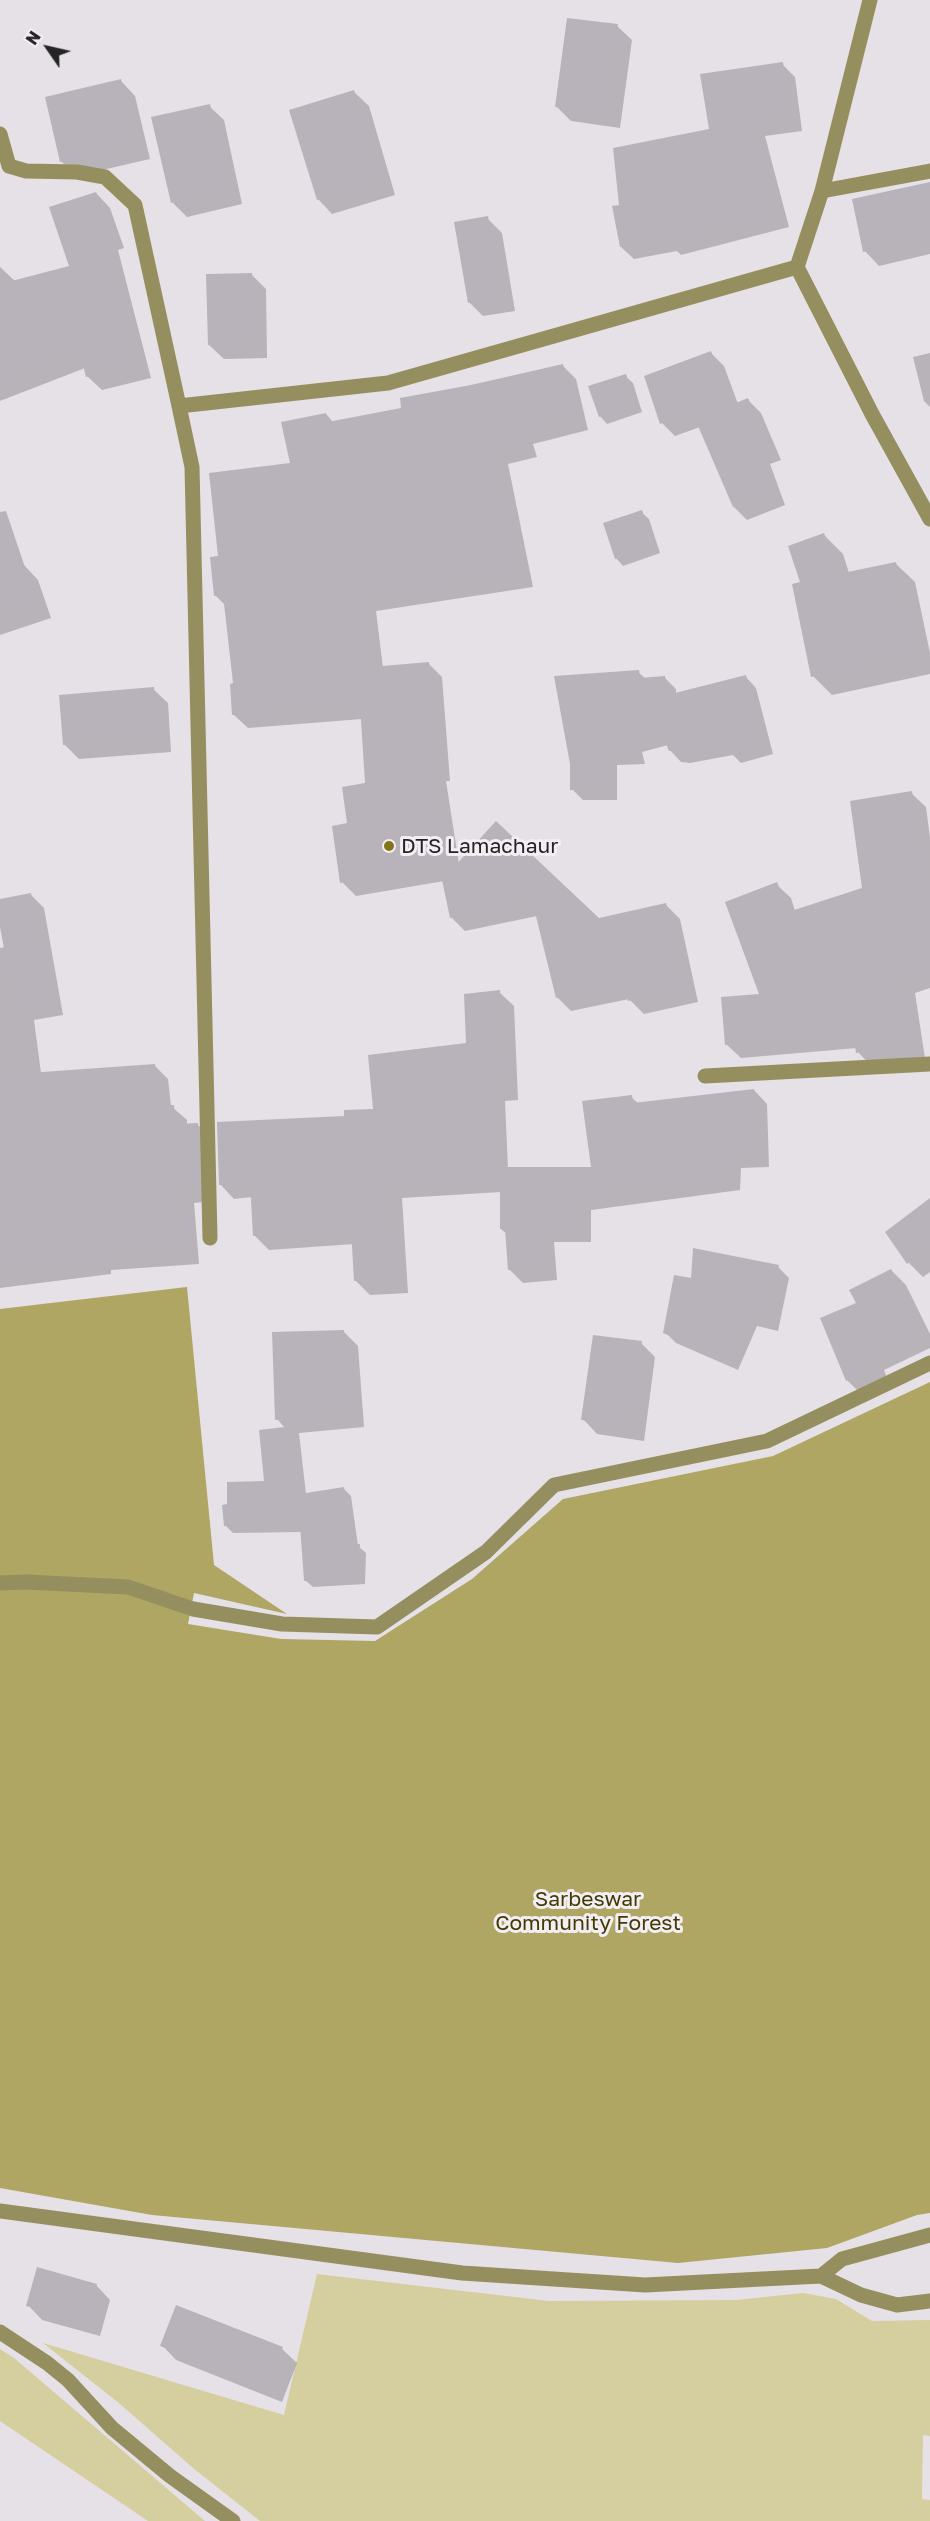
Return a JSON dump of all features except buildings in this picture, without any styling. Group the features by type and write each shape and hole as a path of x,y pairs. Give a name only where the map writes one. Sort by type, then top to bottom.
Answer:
{"street":[{"path":"870,0 822,191 797,267 872,414 930,519"},
{"path":"0,134 9,166 26,171 77,172 105,177 135,205 192,467 210,1238"},
{"path":"822,191 930,171"},
{"path":"179,406 388,383 797,267"},
{"path":"705,1076 930,1064"},
{"path":"0,1583 26,1582 128,1587 193,1609 282,1624 377,1627 486,1552 554,1485 767,1441 930,1363"},
{"path":"0,2211 462,2273 645,2285 821,2276 861,2295 897,2305 930,2301"},
{"path":"821,2276 842,2259 930,2235"},
{"path":"0,2332 68,2380 112,2428 170,2476 233,2521"}],"shaded area":[{"path":"317,2274 549,2301 736,2300 803,2293 836,2299 872,2321 930,2320 930,2436 923,2435 922,2499 930,2500 930,2521 260,2521 43,2343 284,2415"},
{"path":"0,2349 14,2358 205,2521 148,2521 0,2421"}],"green space":[{"name":"Sarbeswar Community Forest","path":"187,1287 214,1565 287,1614 194,1593 188,1624 281,1639 375,1641 472,1579 563,1499 773,1456 930,1382 930,2213 917,2215 827,2248 678,2263 152,2215 0,2188 0,1309"}],"place":[{"name":"DTS Lamachaur","path":"389,846"}]}
